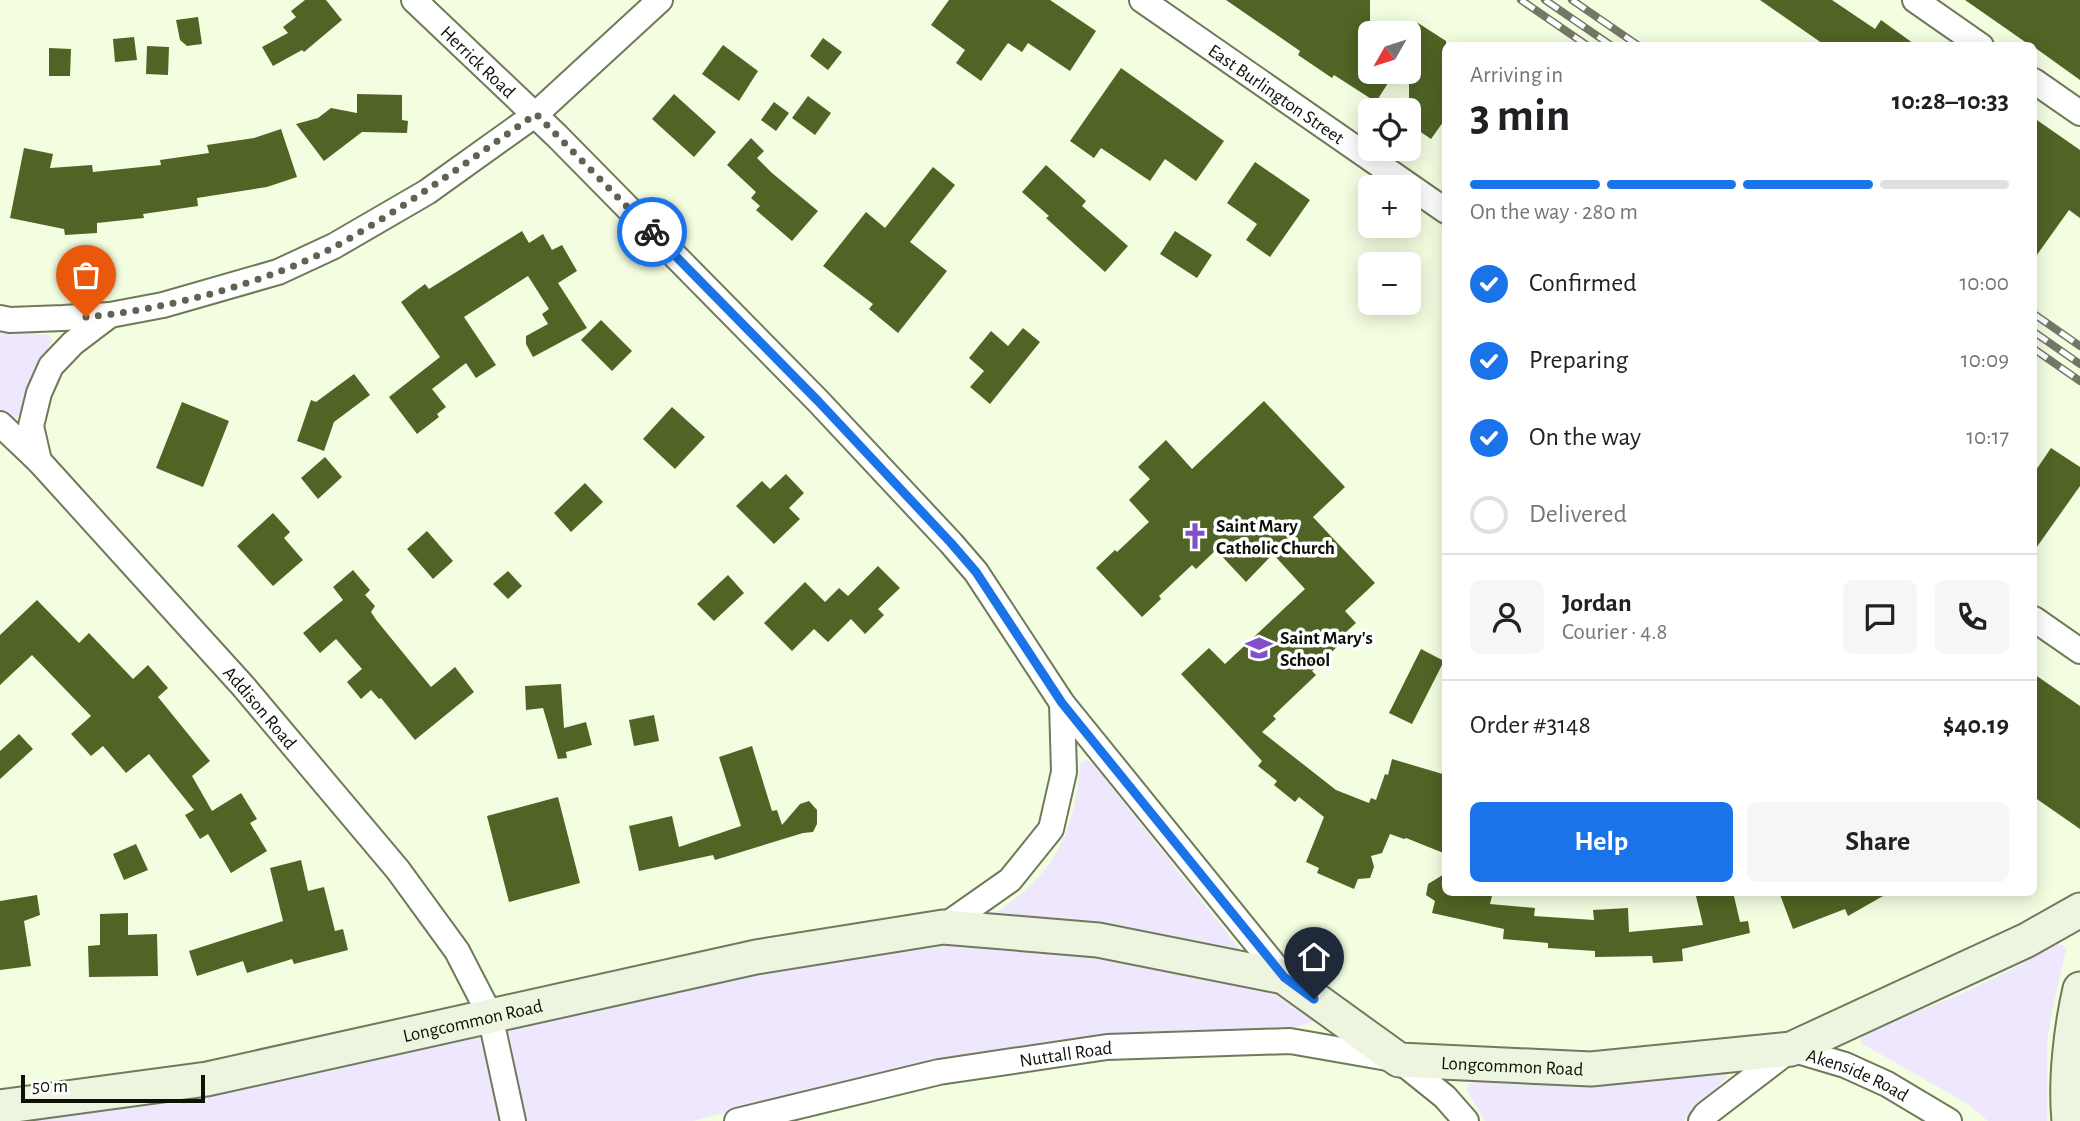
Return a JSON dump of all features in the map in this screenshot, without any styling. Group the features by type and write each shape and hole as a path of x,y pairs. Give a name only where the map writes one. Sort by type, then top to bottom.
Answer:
{"street":[{"name":"Herrick Road","path":"414,0 536,114 818,401 951,543 976,572 1062,703 1284,977"},
{"path":"0,318 10,320 110,315 163,305 278,272 334,246 427,192 536,114 660,0"},
{"name":"East Burlington Street","path":"1142,0 1442,208"},
{"path":"1915,0 1975,42"},
{"path":"2037,83 2080,113"},
{"path":"39,461 31,426 39,393 51,366 73,343 110,315"},
{"name":"Addison Road","path":"0,424 39,461 243,686 398,870 457,951 490,1015 513,1121"},
{"path":"2037,622 2080,651"},
{"name":"Longcommon Road","path":"943,927 1010,880 1051,829 1064,772 1062,703"},
{"name":"Longcommon Road","path":"0,1107 207,1079 756,957 943,927 1098,940 1284,977 1399,1060 1591,1069 1791,1049 2027,940 2080,910"},
{"path":"2069,1121 2070,1055 2080,989"},
{"name":"Nuttall Road","path":"737,1121 939,1072 1107,1047 1290,1041 1399,1060"},
{"name":"Akenside Road","path":"1701,1121 1706,1114 1791,1049 1845,1065 1887,1084 1949,1121"},
{"path":"1399,1060 1445,1097 1466,1121"}],"shaded area":[{"path":"0,330 49,335 52,339 32,375 24,405 17,418 9,417 0,409"},
{"path":"1086,759 1094,765 1254,967 1315,1018 1314,1021 1297,1027 1156,1034 855,1080 693,1121 22,1121 161,1101 760,974 846,958 939,946 968,932 1010,903 1044,871 1065,834 1072,814 1080,764"},
{"path":"2058,943 2066,950 2047,1042 2047,1121 1988,1121 1968,1104 1861,1043 1864,1032 1952,998 2015,968"},
{"path":"1727,1070 1725,1079 1684,1121 1485,1121 1467,1090 1469,1084 1477,1081 1539,1085 1602,1084"}],"building":[{"path":"305,0 326,0 342,20 304,52 302,50 273,66 262,47 288,33 283,27 296,17 291,11"},
{"path":"949,0 1050,0 1096,31 1070,71 1028,43 1022,52 1008,43 981,81 956,63 965,50 931,25"},
{"path":"1226,0 1370,0 1370,21 1358,21 1358,84 1387,84 1379,98 1370,98 1334,75 1332,78 1298,55 1300,51"},
{"path":"1760,0 1832,0 1875,29 1881,20 1911,42 1820,42"},
{"path":"1965,0 2080,0 2080,80 2037,49 2037,42 2025,42"},
{"path":"198,17 202,44 187,46 180,40 176,20"},
{"path":"1421,25 1446,41 1442,42 1442,124 1431,139 1421,132 1421,98 1409,98 1409,84 1421,84"},
{"path":"134,37 137,60 115,62 113,39"},
{"path":"823,38 842,52 828,70 810,56"},
{"path":"723,45 758,71 739,101 702,74"},
{"path":"147,46 169,47 168,75 146,74"},
{"path":"49,48 71,49 70,76 49,76"},
{"path":"1121,68 1224,141 1196,181 1165,159 1150,181 1101,148 1094,158 1070,141"},
{"path":"357,94 402,95 402,120 408,121 407,133 362,132 324,161 296,124 318,118 331,108 357,113"},
{"path":"674,94 716,132 694,157 652,119"},
{"path":"808,96 831,113 815,135 792,118"},
{"path":"774,102 789,113 776,131 761,120"},
{"path":"2037,120 2080,150 2080,218 2069,210 2037,255"},
{"path":"281,129 297,177 267,187 197,198 198,206 143,214 144,218 97,223 97,233 65,235 64,229 10,218 24,148 53,154 50,168 92,165 93,172 161,165 160,160 209,153 207,145 254,138"},
{"path":"751,138 764,151 757,158 818,211 792,241 756,210 760,206 751,198 756,192 727,165"},
{"path":"1255,162 1310,200 1270,257 1246,240 1257,224 1227,203"},
{"path":"1046,165 1086,201 1082,206 1128,246 1105,272 1022,192"},
{"path":"933,167 955,185 910,242 947,271 898,333 869,309 873,304 823,266 866,212 885,228"},
{"path":"522,231 529,243 543,234 552,250 562,245 577,271 558,283 587,328 533,357 526,344 526,336 548,324 542,314 549,309 528,276 464,317 496,365 476,378 466,363 432,389 446,407 437,414 439,417 417,434 389,397 440,357 401,302 425,284 429,289"},
{"path":"1175,231 1212,255 1197,278 1160,254"},
{"path":"601,320 632,351 612,371 581,340"},
{"path":"1023,328 1040,342 990,404 970,387 984,371 969,358 991,331 1008,346"},
{"path":"354,374 370,395 334,422 324,451 297,441 311,400 316,402"},
{"path":"1264,401 1345,487 1313,517 1375,583 1345,611 1356,623 1336,641 1339,645 1312,671 1316,675 1273,716 1276,719 1262,732 1336,790 1369,803 1371,798 1376,800 1392,759 1442,774 1442,852 1390,834 1382,853 1371,856 1374,867 1370,878 1358,879 1354,889 1317,873 1319,868 1306,862 1324,817 1299,797 1295,802 1274,785 1277,781 1258,766 1262,761 1181,674 1209,648 1225,664 1305,589 1273,554 1246,582 1216,550 1196,569 1192,565 1159,596 1161,599 1142,617 1096,568 1149,522 1129,500 1150,479 1138,467 1166,440 1192,469"},
{"path":"182,402 229,421 203,487 156,468"},
{"path":"672,407 705,437 675,469 643,439"},
{"path":"2051,448 2080,467 2080,486 2037,547 2037,469"},
{"path":"325,457 342,477 318,499 301,478"},
{"path":"786,474 804,493 789,508 800,519 774,544 736,506 762,481 770,489"},
{"path":"585,483 603,502 571,532 554,513"},
{"path":"273,513 290,532 284,538 303,560 273,586 237,546"},
{"path":"427,531 453,561 433,579 407,549"},
{"path":"878,566 900,588 878,609 884,615 865,634 851,619 828,642 814,629 792,651 764,623 805,582 825,602 839,588 848,596"},
{"path":"353,570 370,590 365,595 375,606 371,612 377,621 431,687 455,667 474,692 415,740 381,698 371,690 361,699 347,682 362,669 336,639 320,653 303,633 343,600 333,587"},
{"path":"508,571 522,586 508,599 493,584"},
{"path":"728,575 744,593 714,621 697,604"},
{"path":"37,600 79,643 89,633 133,679 148,665 168,688 158,697 210,761 192,776 212,811 241,793 257,819 250,823 267,851 231,873 208,834 200,839 185,815 194,810 149,754 126,773 103,746 91,756 71,734 91,716 32,655 0,685 0,635"},
{"path":"1421,649 1442,660 1442,665 1412,724 1389,713"},
{"path":"2037,676 2080,706 2080,829 2037,799"},
{"path":"561,684 564,728 586,722 592,745 566,752 567,758 558,759 543,708 526,710 525,686"},
{"path":"654,715 659,741 634,746 629,720"},
{"path":"19,734 33,749 0,779 0,751"},
{"path":"752,746 772,811 777,810 782,825 800,804 809,801 817,810 817,824 813,832 715,860 713,855 639,871 629,826 672,816 679,847 741,826 719,757"},
{"path":"558,797 580,883 509,902 487,816"},
{"path":"136,844 148,870 124,880 113,854"},
{"path":"301,860 308,891 324,887 335,931 343,929 348,950 294,964 292,959 247,973 243,961 197,976 189,951 283,921 270,868"},
{"path":"1442,875 1442,896 1492,896 1490,904 1535,908 1534,916 1594,920 1593,910 1628,908 1629,932 1703,925 1696,896 1734,896 1740,922 1748,921 1750,933 1682,949 1683,961 1653,963 1652,956 1595,957 1595,951 1548,948 1548,943 1503,939 1504,929 1432,913 1435,901 1426,895 1428,884"},
{"path":"37,895 40,915 24,921 31,966 0,970 0,901"},
{"path":"1781,896 1883,896 1848,916 1845,909 1793,929"},
{"path":"128,913 128,935 157,934 158,976 89,977 88,946 100,945 100,914"}],"railway":[{"path":"1521,0 1582,42"},
{"path":"1545,0 1606,42"},
{"path":"1572,0 1633,42"},
{"path":"2037,316 2080,346"},
{"path":"2037,334 2080,364"},
{"path":"2037,351 2080,381"}],"way so far":[{"path":"86,317 163,305 278,272 334,246 427,192 536,114 652,232"}],"place":[{"name":"Saint Mary Catholic Church","path":"1195,536"},
{"name":"Saint Mary's School","path":"1259,648"}],"route":[{"path":"652,232 818,401 951,543 976,572 1062,703 1284,977 1314,999"}]}
